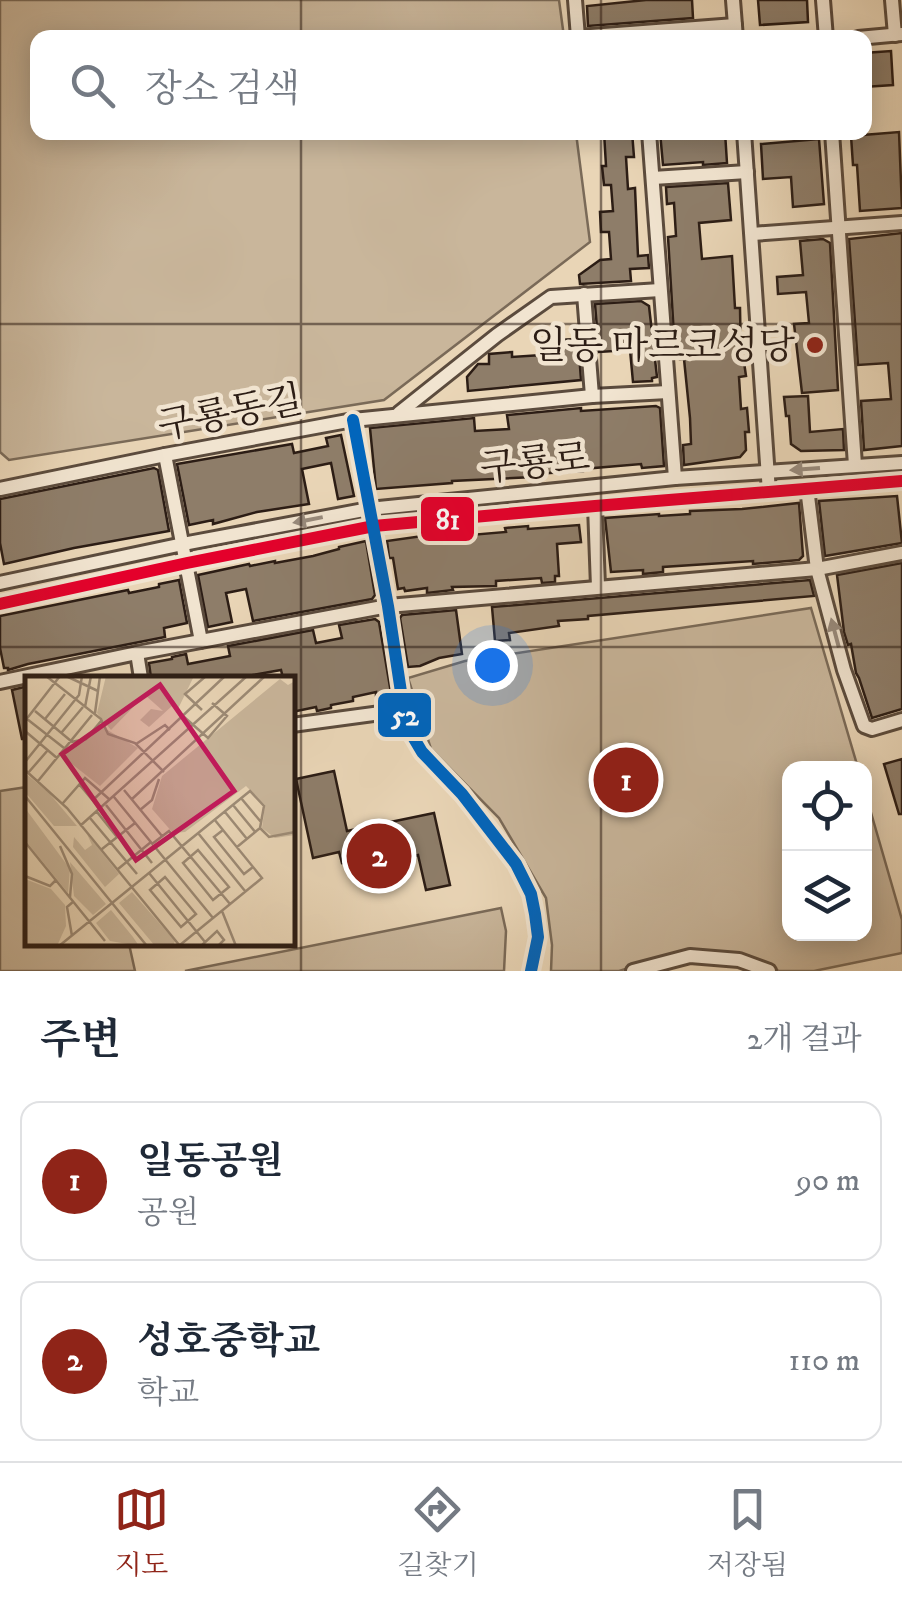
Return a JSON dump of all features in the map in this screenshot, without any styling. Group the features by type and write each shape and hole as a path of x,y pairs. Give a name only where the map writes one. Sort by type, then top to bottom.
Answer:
{"street":[{"path":"575,0 577,30"},
{"path":"733,0 735,30"},
{"path":"822,0 825,30"},
{"path":"872,37 898,35 892,0"},
{"path":"650,140 676,478"},
{"path":"745,140 770,492"},
{"path":"833,140 856,465"},
{"path":"653,178 747,172"},
{"path":"752,234 902,223"},
{"path":"397,414 551,297 660,290"},
{"path":"584,294 592,396"},
{"name":"구룡동길","path":"0,489 353,420 668,392"},
{"path":"353,420 406,726 422,752 474,810 524,879 531,894 538,937 531,971"},
{"path":"165,455 201,641"},
{"name":"구룡로","path":"0,583 369,509 676,478 902,463"},
{"name":"구룡로","path":"0,604 374,526 902,482"},
{"path":"807,488 817,569 844,670 864,726 872,729 902,720"},
{"path":"595,506 598,588"},
{"path":"28,676 388,606 817,569 902,553"},
{"path":"137,653 141,676"},
{"path":"0,682 25,677"},
{"path":"295,725 403,710"},
{"path":"634,971 690,956 739,960 770,971"}],"shaded area":[{"path":"0,0 559,0 563,30 30,30 30,140 577,140 590,242 384,400 9,460 0,452"},
{"path":"811,608 856,761 782,761 782,941 872,941 872,816 902,920 902,953 814,971 779,971 763,963 688,950 619,971 551,971 546,898 499,818 431,749 408,678 465,661"},
{"path":"25,787 25,946 129,946 135,971 0,971 0,791"},
{"path":"501,908 506,931 504,971 185,971"}],"building":[{"path":"692,0 693,18 588,26 587,6"},
{"path":"758,0 807,0 808,22 760,25"},
{"path":"891,51 893,85 872,86 872,52"},
{"path":"899,132 902,208 860,211 851,140 872,140 872,134"},
{"path":"604,140 633,140 634,157 626,157 628,189 635,188 638,256 648,255 649,268 630,269 631,281 580,284 579,275 600,260 611,259 609,232 601,232 600,212 613,211 611,185 604,185 602,166 606,166"},
{"path":"661,140 726,140 727,163 663,165"},
{"path":"819,140 824,204 793,207 791,177 763,179 761,144"},
{"path":"728,183 731,220 699,223 702,259 732,256 735,308 740,308 741,362 746,376 739,377 741,409 747,408 749,432 745,432 746,450 740,457 684,465 683,445 691,444 690,418 684,359 680,359 678,336 674,336 668,237 676,236 674,203 667,204 666,187"},
{"path":"902,233 902,446 864,450 861,401 891,399 888,363 858,365 849,239"},
{"path":"823,239 830,243 838,390 802,393 794,324 809,323 806,292 778,294 777,277 803,275 800,241"},
{"path":"641,301 649,306 657,377 633,382 630,350 599,352 595,304"},
{"path":"578,339 581,380 468,391 467,377 478,364 489,364 489,354 557,354 556,340"},
{"path":"808,396 810,432 843,429 844,450 801,451 791,444 784,397"},
{"path":"660,408 664,466 642,468 641,464 376,489 370,428 474,418 475,431 509,429 507,415"},
{"path":"341,435 354,496 338,499 331,463 302,469 309,504 213,524 213,520 189,525 177,464 292,444 294,453 328,446 326,438"},
{"path":"158,470 169,531 4,564 0,499"},
{"path":"897,496 902,543 825,556 819,501"},
{"path":"799,503 803,556 799,560 663,567 663,572 643,574 643,570 611,572 605,518"},
{"path":"579,525 581,542 557,544 559,576 555,576 555,582 542,583 541,578 427,593 427,588 405,591 398,589 393,558 389,558 387,541 444,530 471,528 471,535 506,532 505,528"},
{"path":"366,541 375,595 372,599 253,621 246,589 226,593 232,622 208,627 198,575 313,556"},
{"path":"902,563 902,709 872,718 844,632 837,575"},
{"path":"179,580 187,623 164,628 165,637 4,668 0,616"},
{"path":"810,580 814,596 588,616 558,621 559,626 509,633 510,640 495,641 492,607"},
{"path":"456,610 462,654 408,667 402,615"},
{"path":"375,619 379,622 391,693 376,692 331,708 295,711 295,676 282,676 281,670 253,676 151,676 149,663 186,654 188,664 230,656 228,646 313,630 316,643 342,638 339,625"},
{"path":"25,687 25,739 22,739 12,690"},
{"path":"902,759 902,814 899,814 884,764"},
{"path":"334,771 347,831 434,813 450,885 426,890 418,855 402,859 400,851 342,863 339,852 313,858 296,779"}],"transit line":[{"name":"52","path":"353,420 406,725 422,752 462,794 516,864 531,894 535,914 538,937 531,971"},
{"name":"81","path":"0,604 374,526 902,481"}],"place":[{"name":"일동 마르코성당","path":"815,345"},
{"name":"일동공원","path":"626,780"},
{"name":"성호중학교","path":"379,856"}]}
